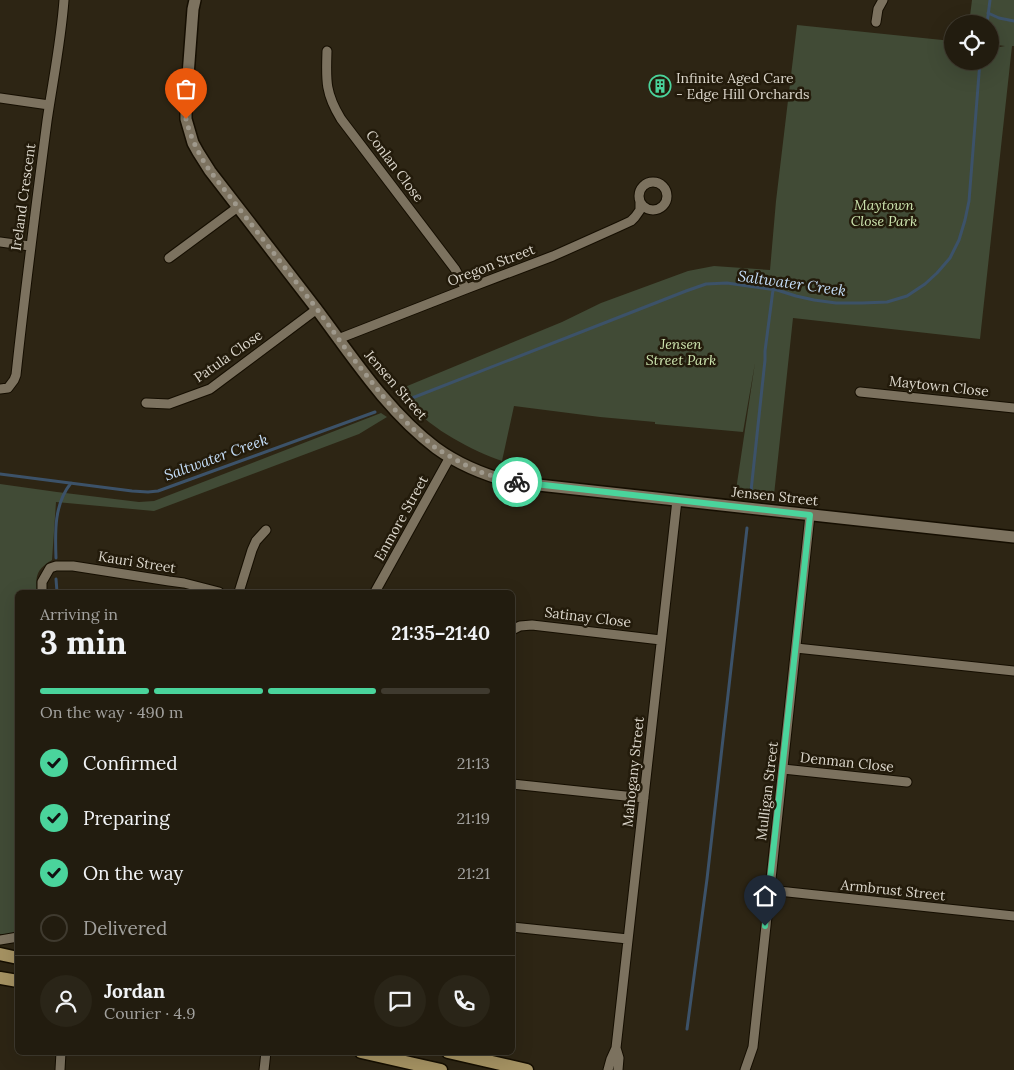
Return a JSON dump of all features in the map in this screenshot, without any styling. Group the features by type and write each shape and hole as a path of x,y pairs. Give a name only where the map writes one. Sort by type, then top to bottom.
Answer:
{"main road":[{"path":"0,954 15,957"},
{"path":"0,978 15,980"},
{"path":"374,1055 442,1070"},
{"path":"461,1055 527,1070"}],"street":[{"name":"Ireland Crescent","path":"0,388 8,388 16,375 30,246 49,105 62,31 64,0"},
{"path":"876,22 878,9 883,0"},
{"name":"Jensen Street","path":"193,3 186,102 186,119 193,143 203,161 386,400 406,422 437,449 485,474 512,482 1014,537"},
{"name":"Conlan Close","path":"327,51 329,96 341,119 455,269 466,289"},
{"path":"0,98 49,105"},
{"path":"631,221 639,210 640,202 638,195 642,186 651,182 659,183 665,188 667,195 666,203 659,209 646,209 640,202"},
{"path":"169,258 238,207"},
{"name":"Oregon Street","path":"338,339 553,256 659,209"},
{"path":"0,242 30,246"},
{"name":"Patula Close","path":"146,403 169,404 210,389 317,309"},
{"name":"Maytown Close","path":"860,392 1014,408"},
{"name":"Enmore Street","path":"376,590 450,457"},
{"name":"Mahogany Street","path":"608,1070 616,1048 677,500"},
{"name":"Mulligan Street","path":"745,1070 752,1047 810,515"},
{"path":"240,590 252,550 256,541 266,530"},
{"name":"Kauri Street","path":"42,590 42,582 50,568 56,566 73,566 184,583 210,590"},
{"name":"Satinay Close","path":"515,628 532,625 661,640"},
{"path":"796,648 1014,671"},
{"name":"Denman Close","path":"783,769 907,782"},
{"path":"515,784 644,798"},
{"name":"Armbrust Street","path":"769,890 1014,916"},
{"path":"515,927 628,939"},
{"path":"0,940 15,938"},
{"name":"Mahogany Street","path":"616,1048 619,1058 618,1070"},
{"path":"60,1070 61,1055"},
{"path":"264,1070 266,1055"}],"green space":[{"name":"Maytown Close Park","path":"972,0 1014,0 1014,46 1012,46 980,339 793,318 774,495 736,490 755,363 743,432 655,424 655,422 514,406 502,461 478,451 441,431 419,414 400,389 562,322 601,303 688,271 714,266 770,270 776,201 797,25 944,40 944,70 999,70 999,47 1005,46 999,45 999,15 970,15"},
{"path":"381,413 387,417 359,434 154,511 56,502 52,560 43,566 38,573 37,590 15,590 15,932 11,937 0,934 0,484 139,502 154,501"}],"waterway":[{"name":"Saltwater Creek","path":"988,15 990,0"},
{"path":"988,13 999,18 1014,21"},
{"name":"Saltwater Creek","path":"407,400 706,284 727,283 777,290 814,300 836,303 887,302 907,296 937,273 950,258 959,240 969,201 979,70"},
{"path":"751,491 773,290"},
{"name":"Saltwater Creek","path":"0,474 132,491 158,491 375,412"},
{"path":"56,558 57,519 61,500 71,483"},
{"path":"687,1029 707,879 747,528"},
{"path":"56,579 57,590"}],"way so far":[{"path":"186,119 193,143 210,171 393,409 437,449 450,457 485,474 517,482"}],"place":[{"name":"Infinite Aged Care - Edge Hill Orchards","path":"660,86"}],"route":[{"path":"517,482 810,515 765,926"}],"park label":[{"name":"Jensen Street Park","path":"681,352"}]}
